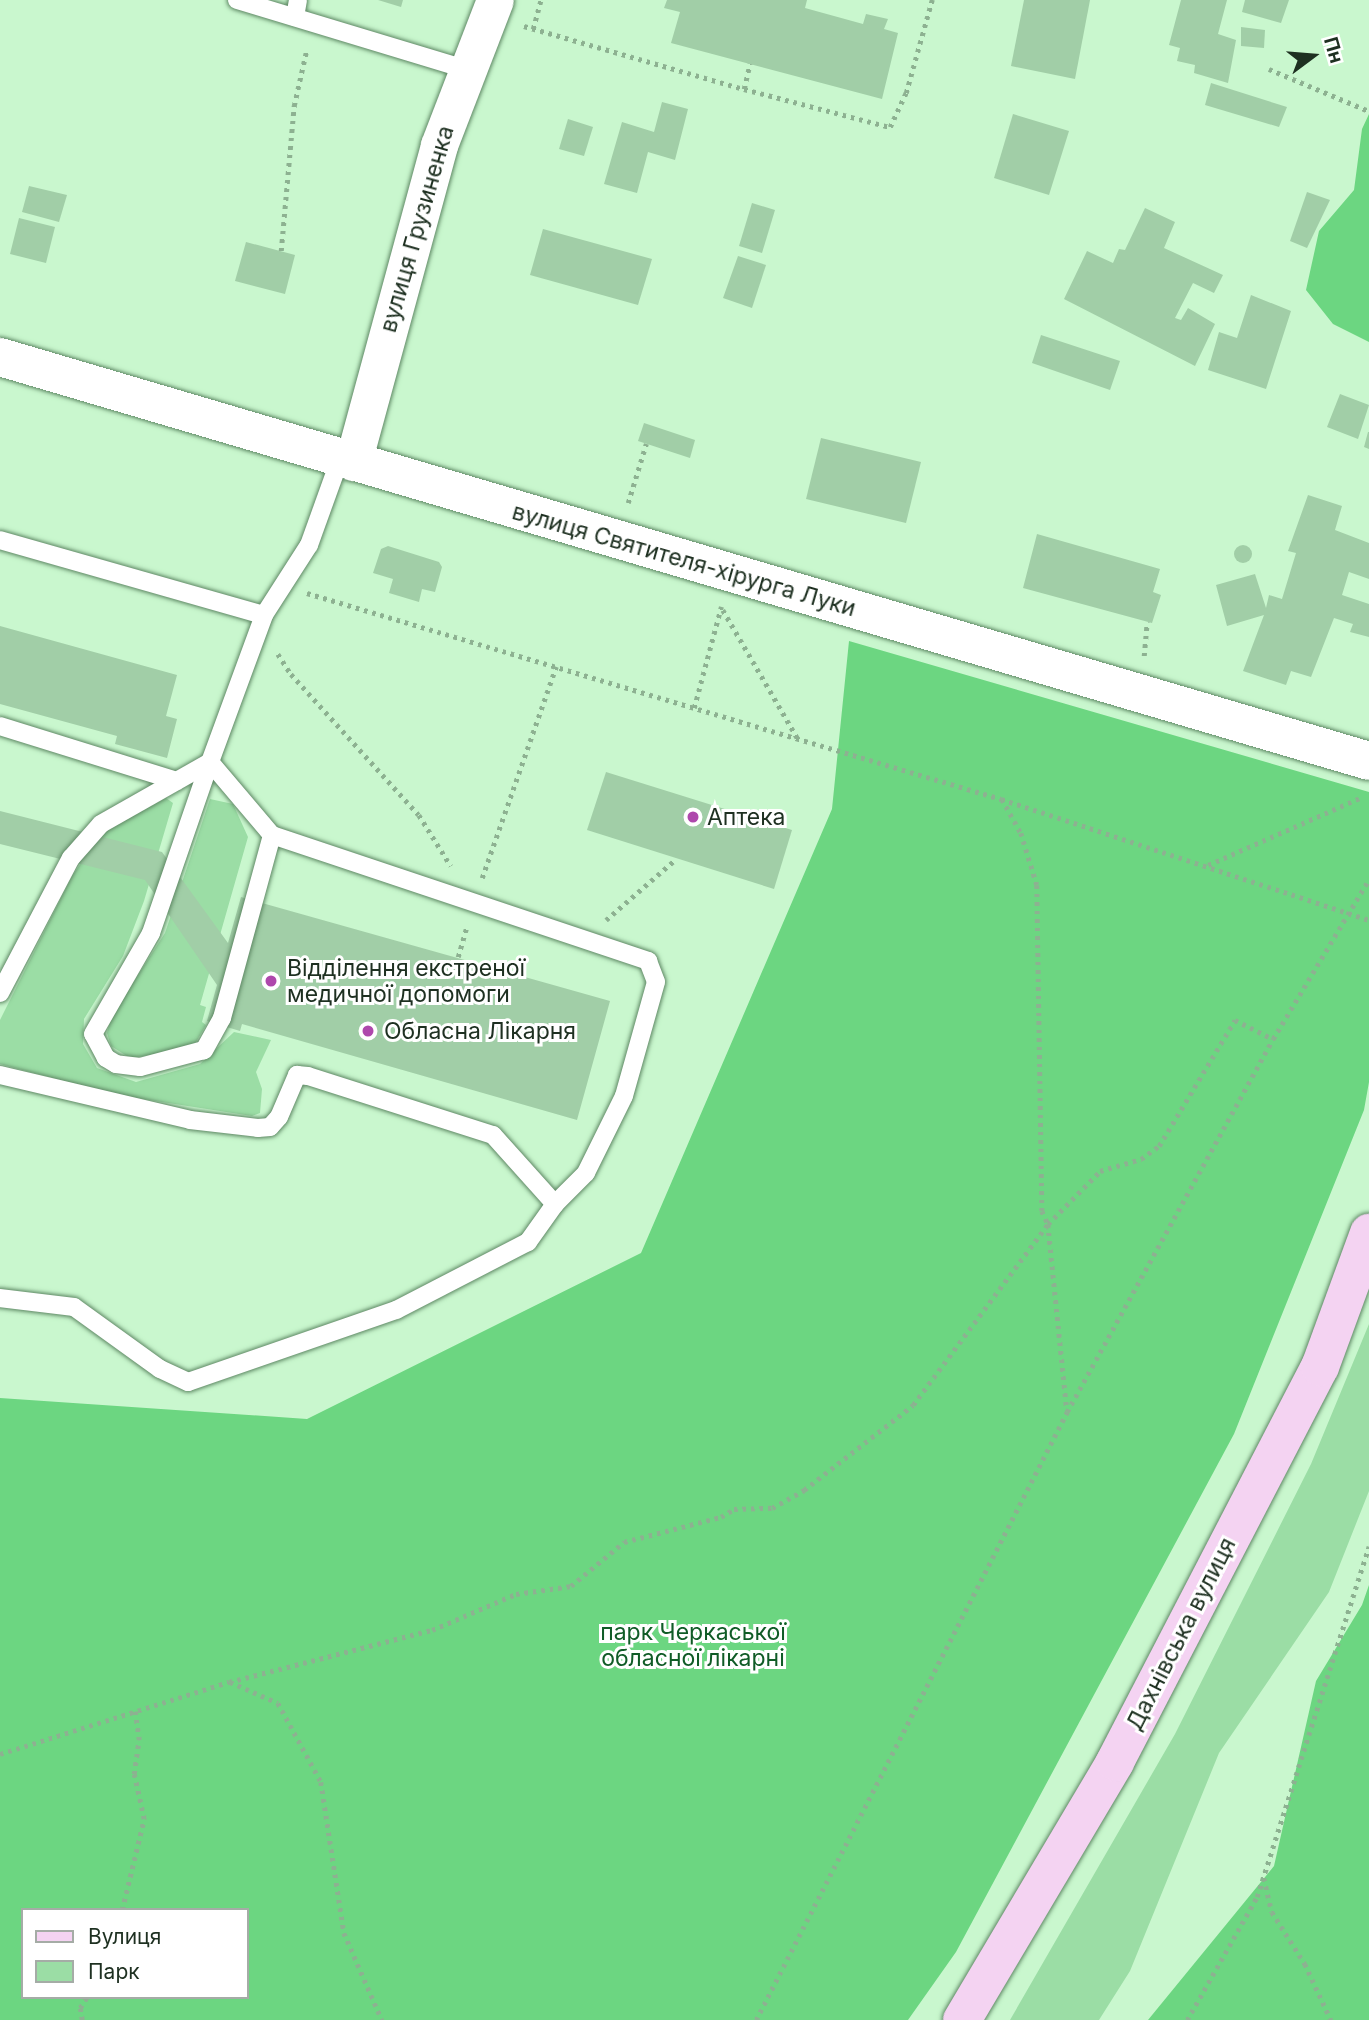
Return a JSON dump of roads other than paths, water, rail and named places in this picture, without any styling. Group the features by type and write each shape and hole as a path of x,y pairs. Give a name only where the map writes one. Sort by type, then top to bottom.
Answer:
{"main road":[{"name":"Дахнівська вулиця","path":"962,2020 1115,1762 1320,1367 1369,1233"}],"street":[{"name":"вулиця Грузиненка","path":"346,460 439,145 465,69 493,8"},
{"name":"вулиця Святителя-хірурга Луки","path":"0,357 346,460 1367,778"}],"lane":[{"path":"237,0 297,9 313,21 465,69"},
{"path":"272,835 222,1018 204,1050 140,1067 106,1058 93,1034 151,933 264,615 309,545 346,460"},
{"path":"0,540 264,615"},
{"path":"0,726 177,781"},
{"path":"0,993 71,858 101,824 210,762"},
{"path":"0,1298 74,1307 160,1370 188,1382 396,1310 528,1242 555,1204 586,1173 624,1096 656,982 648,961 272,835 210,762"},
{"path":"0,1075 190,1120 258,1128 271,1127 279,1117 297,1075 308,1076 493,1135 555,1204"}],"place":[{"name":"Аптека","path":"693,817"},
{"name":"Відділення екстреної медичної допомоги","path":"271,981"},
{"name":"Обласна Лікарня","path":"368,1031"}],"park label":[{"name":"парк Черкаської обласної лікарні","path":"693,1645"}]}
